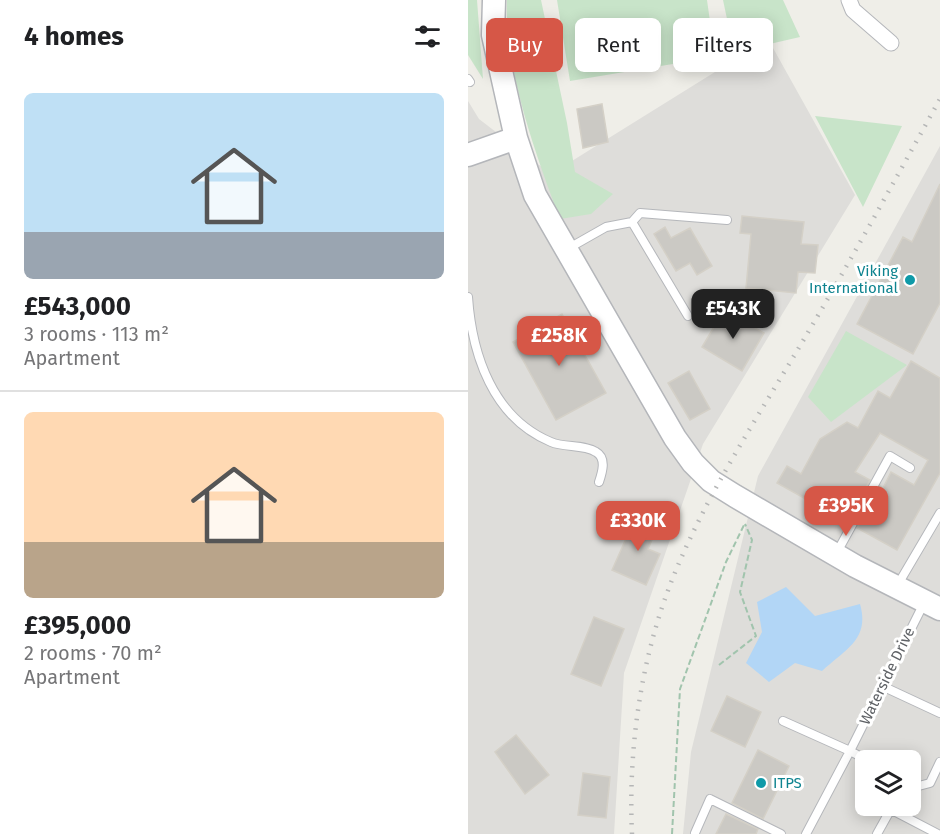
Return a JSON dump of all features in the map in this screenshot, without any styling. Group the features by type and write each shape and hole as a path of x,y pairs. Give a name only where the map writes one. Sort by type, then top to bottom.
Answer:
{"street":[{"path":"494,0 493,35 516,138 535,195 675,438 693,463 749,515 836,555 932,605"},
{"path":"849,0 853,10 891,43"},
{"path":"468,155 516,138"}],"lane":[{"path":"567,249 606,227 632,222 640,213 727,220"},
{"path":"632,222 688,316"},
{"path":"468,297 470,328 479,358 487,379 502,402 517,421 538,436 554,443 596,452 602,458 603,470 599,482"},
{"path":"836,555 890,456 910,468"},
{"path":"896,587 940,513"},
{"name":"Waterside Drive","path":"806,834 882,686 932,605"},
{"path":"882,686 940,713"},
{"path":"783,720 855,754"},
{"path":"921,785 930,783 940,762"},
{"path":"694,833 710,799 781,834"},
{"path":"877,834 886,816"},
{"path":"907,816 938,834"}],"path":[{"path":"719,665 756,636 740,592 752,540 749,515"},
{"path":"672,834 680,689 726,561 749,515"}],"shaded area":[{"path":"773,48 855,195 703,444 624,673 614,834 468,834 468,101 479,119 551,174 715,72 773,72"},
{"path":"940,146 940,834 683,834 691,752 758,476"}],"green space":[{"path":"468,0 477,0 483,79 468,55"},
{"path":"507,0 541,0 545,18 507,18"},
{"path":"557,0 707,0 710,18 673,18 673,64 661,66 661,18 575,18 575,72 624,72 570,81 563,37 563,18 560,18"},
{"path":"723,0 783,0 800,37 773,43 773,18 727,18"},
{"path":"514,72 556,72 575,172 613,194 591,214 560,219 532,140"},
{"path":"815,116 902,126 863,207"},
{"path":"846,331 907,365 831,422 808,397"}],"water":[{"path":"786,587 815,616 860,604 862,626 854,642 822,671 795,663 769,682 746,663 762,632 757,602"}],"building":[{"path":"602,104 608,142 583,148 577,109"},
{"name":"Viking International","path":"940,184 940,303 913,354 857,324 903,237 912,242"},
{"path":"742,216 804,222 801,244 818,245 815,273 798,272 796,293 746,288 751,234 740,233"},
{"path":"665,227 671,238 690,228 712,266 697,275 690,263 676,271 654,234"},
{"path":"724,310 764,333 742,371 702,347"},
{"path":"562,314 606,393 556,420 513,342"},
{"path":"911,361 940,378 940,473 897,550 857,528 880,486 883,488 891,472 914,485 928,460 880,433 855,472 870,480 847,522 777,483 787,466 801,474 820,439 847,422 858,428 878,391 890,398"},
{"path":"689,371 710,409 690,420 668,383"},
{"path":"637,514 659,524 648,549 660,554 646,585 612,570"},
{"path":"594,617 624,629 601,686 571,674"},
{"path":"727,696 761,712 745,747 711,731"},
{"path":"516,735 549,775 525,794 495,752"},
{"name":"ITPS","path":"758,750 789,766 763,819 732,803"},
{"path":"583,773 610,777 606,818 578,815"},
{"path":"726,814 758,829 756,834 716,834"}],"railway":[{"path":"632,834 632,769 639,703 653,638 674,575 720,480 827,300 940,99"}],"place":[{"name":"Viking International","path":"910,280"},
{"name":"ITPS","path":"761,783"}]}
